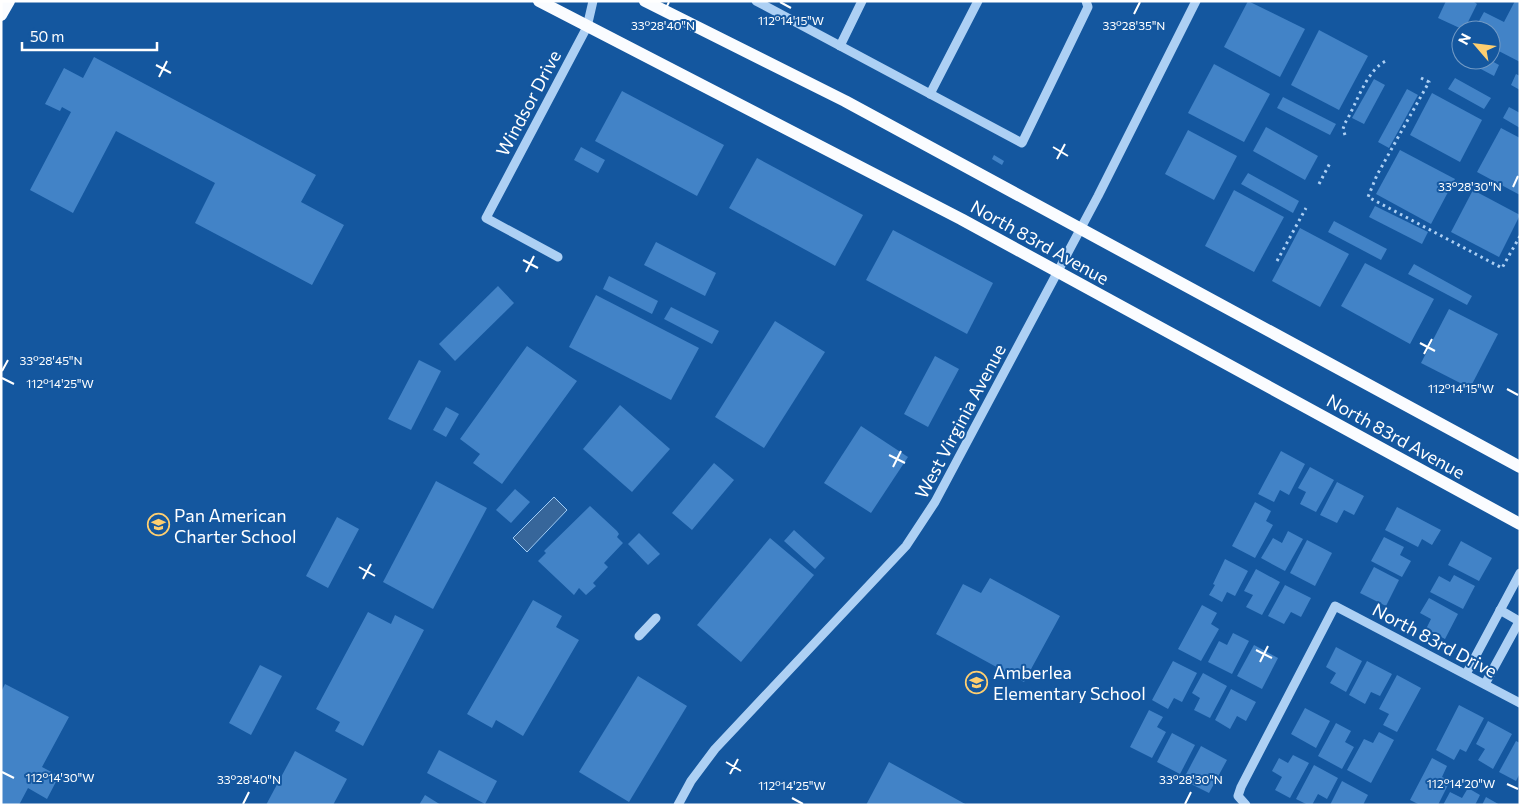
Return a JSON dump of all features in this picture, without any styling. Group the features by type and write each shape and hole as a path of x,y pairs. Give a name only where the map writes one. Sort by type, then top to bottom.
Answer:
{"main road":[{"path":"1,16 9,1"},
{"name":"North 83rd Avenue","path":"539,1 836,154 1058,272 1520,524"},
{"name":"North 83rd Avenue","path":"644,1 845,101 1520,467"}],"street":[{"name":"Windsor Drive","path":"558,257 486,218 587,27 593,1"},
{"path":"756,1 1022,143 1088,7 1086,1"},
{"path":"840,46 862,1"},
{"path":"930,94 978,1"},
{"name":"West Virginia Avenue","path":"678,805 691,781 715,749 906,546 935,502 1081,228 1196,1"},
{"path":"1466,674 1520,573"},
{"name":"North 83rd Drive","path":"1246,805 1238,796 1335,606 1520,704"},
{"path":"1485,684 1520,621 1500,610"},
{"path":"639,636 656,618"}],"path":[{"path":"1346,135 1343,129 1345,123 1366,84 1378,64 1388,60"},
{"path":"1421,78 1429,82 1377,176 1368,197 1502,268 1520,236"},
{"path":"1319,184 1330,163"},
{"path":"1277,262 1306,208"}],"water":[{"path":"554,497 567,510 527,552 513,538"}],"building":[{"path":"1248,1 1305,29 1280,77 1224,47"},
{"path":"1446,1 1473,1 1477,4 1469,20 1451,20 1451,24 1438,18"},
{"path":"1515,1 1520,1 1520,62 1501,52 1501,20 1504,22"},
{"path":"1484,12 1500,20 1480,20"},
{"path":"1319,30 1368,56 1339,110 1291,85"},
{"path":"94,57 316,175 301,202 344,225 312,285 195,223 215,183 116,131 73,213 30,190 71,112 62,107 60,111 45,104 64,68 83,78"},
{"path":"1214,64 1270,94 1244,142 1188,113"},
{"path":"1483,70 1497,70 1494,76"},
{"path":"1516,74 1520,76 1520,90 1511,85"},
{"path":"1455,78 1491,98 1484,109 1448,89"},
{"path":"1374,79 1385,85 1364,124 1352,118"},
{"path":"1407,89 1418,95 1389,148 1378,142"},
{"path":"622,91 724,145 697,196 595,141"},
{"path":"1432,93 1482,120 1460,162 1410,135"},
{"path":"1283,97 1336,124 1330,135 1277,108"},
{"path":"1509,107 1520,113 1520,128 1503,118"},
{"path":"1266,127 1318,156 1305,180 1253,151"},
{"path":"1501,128 1520,138 1520,195 1477,172"},
{"path":"1188,130 1237,156 1214,200 1165,174"},
{"path":"581,147 605,160 598,173 574,160"},
{"path":"1400,150 1455,179 1431,224 1376,194"},
{"path":"994,155 1004,161 1002,165 992,159"},
{"path":"757,158 863,215 835,266 729,208"},
{"path":"1248,173 1299,201 1293,213 1241,184"},
{"path":"1234,190 1284,217 1254,272 1205,246"},
{"path":"1473,190 1520,215 1499,257 1451,232"},
{"path":"1375,206 1428,232 1422,244 1369,217"},
{"path":"1334,221 1387,249 1381,260 1328,232"},
{"path":"1300,228 1349,254 1320,307 1272,281"},
{"path":"893,230 993,283 967,334 866,280"},
{"path":"656,242 716,273 705,296 644,265"},
{"path":"1365,263 1434,299 1410,344 1341,306"},
{"path":"1414,264 1472,296 1467,305 1408,274"},
{"path":"609,276 658,301 652,314 603,289"},
{"path":"498,286 514,303 455,361 439,344"},
{"path":"596,295 699,348 671,400 569,347"},
{"path":"671,307 719,331 712,344 664,319"},
{"path":"1449,309 1498,334 1470,388 1421,363"},
{"path":"775,321 825,352 764,448 715,417"},
{"path":"527,346 577,381 502,484 473,463 480,454 460,439"},
{"path":"935,356 959,369 928,427 904,414"},
{"path":"419,360 441,371 411,430 388,419"},
{"path":"620,405 670,449 632,492 583,449"},
{"path":"446,407 459,414 446,437 433,430"},
{"path":"861,426 908,457 871,513 824,483"},
{"path":"1281,451 1305,464 1289,495 1280,490 1274,502 1258,494"},
{"path":"714,463 734,480 692,530 672,513"},
{"path":"1310,467 1334,480 1316,512 1300,504 1306,492 1298,488"},
{"path":"436,481 487,508 433,609 383,582"},
{"path":"1337,482 1364,496 1354,515 1344,510 1337,523 1320,515"},
{"path":"515,489 530,502 511,523 496,510"},
{"path":"1255,502 1271,511 1266,521 1273,525 1255,558 1232,546"},
{"path":"590,506 617,531 619,534 617,537 623,543 604,563 608,567 593,583 596,586 586,595 579,588 574,595 538,561 546,553 544,551"},
{"path":"1397,507 1441,530 1432,545 1422,539 1418,547 1385,530"},
{"path":"337,517 359,529 328,588 306,576"},
{"path":"794,530 825,558 815,569 784,541"},
{"path":"1288,531 1303,539 1285,571 1261,558 1273,538 1282,543"},
{"path":"639,533 660,554 648,565 628,544"},
{"path":"1384,537 1404,547 1400,555 1411,561 1402,577 1371,561"},
{"path":"770,538 814,575 741,662 697,625"},
{"path":"1307,540 1332,553 1315,586 1290,573"},
{"path":"1461,541 1492,558 1479,581 1448,565"},
{"path":"1225,559 1248,571 1235,596 1227,592 1222,602 1209,595"},
{"path":"1374,567 1399,580 1386,606 1360,593"},
{"path":"1256,569 1280,582 1262,615 1246,607 1253,595 1244,591"},
{"path":"1454,575 1475,586 1463,609 1430,592 1439,576 1450,582"},
{"path":"990,578 1060,616 1024,682 936,634 963,584 981,593"},
{"path":"1285,585 1311,598 1301,617 1291,612 1284,624 1268,616"},
{"path":"1429,598 1458,614 1445,639 1426,629 1431,619 1420,613"},
{"path":"533,600 562,616 556,627 579,640 523,736 496,720 492,728 467,714"},
{"path":"1202,605 1217,613 1211,624 1219,629 1201,661 1178,649"},
{"path":"368,612 391,624 395,615 424,630 363,746 335,731 340,722 316,709"},
{"path":"1233,633 1249,641 1232,674 1208,662 1219,641 1227,645"},
{"path":"1254,645 1278,658 1262,689 1237,676"},
{"path":"1336,647 1362,661 1346,692 1330,683 1336,673 1326,667"},
{"path":"1173,661 1197,673 1182,702 1174,698 1168,709 1152,700"},
{"path":"1367,661 1392,674 1380,696 1371,692 1365,704 1349,695"},
{"path":"260,665 282,676 251,735 229,723"},
{"path":"1203,673 1227,686 1210,718 1194,710 1200,698 1192,693"},
{"path":"1397,675 1421,688 1397,732 1383,725 1389,714 1379,709"},
{"path":"638,676 687,706 629,802 579,772"},
{"path":"5,684 69,717 42,767 59,776 47,799 28,788 19,805 1,805 1,692"},
{"path":"1231,689 1256,702 1246,721 1237,716 1230,729 1215,720"},
{"path":"1459,705 1484,718 1466,752 1460,749 1454,760 1436,750"},
{"path":"1305,708 1330,721 1316,748 1291,734"},
{"path":"1149,710 1163,717 1157,727 1166,732 1152,758 1130,747"},
{"path":"1488,721 1512,734 1493,769 1478,760 1485,749 1476,744"},
{"path":"1336,723 1351,731 1345,742 1354,747 1342,769 1318,756"},
{"path":"1379,732 1394,740 1371,783 1347,770 1364,739 1373,743"},
{"path":"1172,733 1195,745 1180,774 1157,762"},
{"path":"1516,741 1520,743 1520,773 1516,781 1499,772"},
{"path":"1201,746 1227,760 1209,793 1183,780"},
{"path":"439,750 497,781 485,804 427,773"},
{"path":"295,751 347,779 333,805 266,805"},
{"path":"1293,755 1309,763 1290,798 1275,790 1282,777 1272,771 1279,758 1288,763"},
{"path":"1432,758 1447,766 1442,777 1450,781 1438,805 1420,805 1410,800"},
{"path":"889,762 967,805 866,805"},
{"path":"1314,765 1338,778 1327,799 1318,794 1312,805 1308,805 1296,799"},
{"path":"1342,781 1368,795 1363,805 1330,805"},
{"path":"1468,788 1480,795 1475,805 1443,805 1450,792 1462,798"},
{"path":"425,795 441,805 419,805"},
{"path":"1486,797 1500,805 1482,805"}],"place":[{"name":"Pan American Charter School","path":"158,525"},
{"name":"Amberlea Elementary School","path":"977,682"}]}
